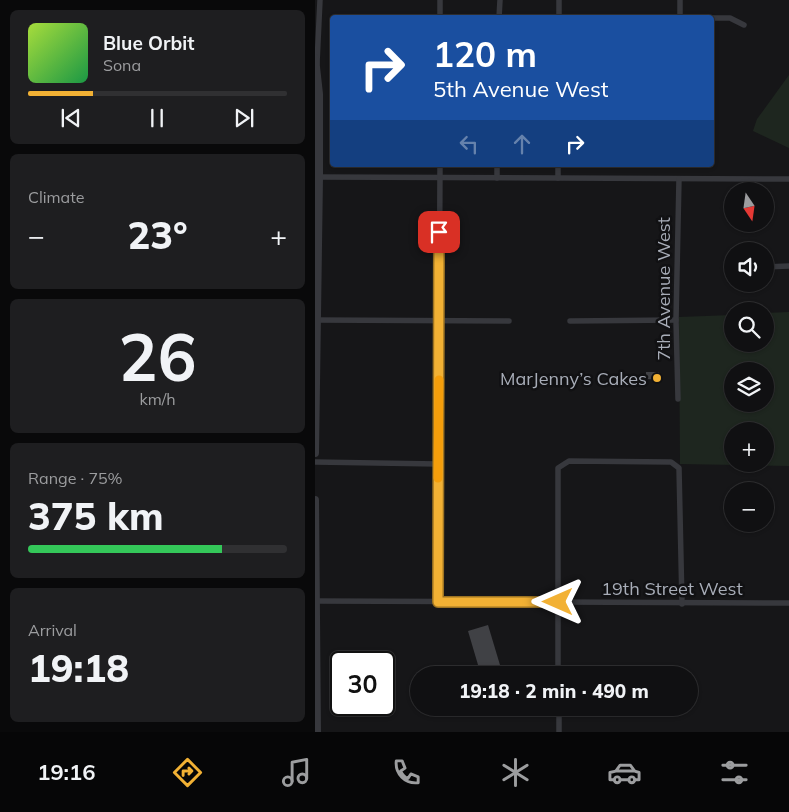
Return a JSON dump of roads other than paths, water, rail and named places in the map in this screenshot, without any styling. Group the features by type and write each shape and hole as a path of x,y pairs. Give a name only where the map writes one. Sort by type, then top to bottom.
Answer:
{"street":[{"path":"315,453 316,61 320,0"},
{"path":"440,0 440,15"},
{"path":"499,0 499,15"},
{"path":"559,0 559,15"},
{"path":"680,0 680,15"},
{"path":"714,18 730,18 744,24"},
{"path":"438,602 440,167"},
{"path":"497,167 497,178"},
{"path":"558,167 558,178"},
{"path":"317,177 789,179"},
{"name":"7th Avenue West","path":"678,399 676,320 679,180"},
{"path":"774,267 789,266"},
{"path":"316,320 509,321"},
{"path":"570,321 676,320"},
{"path":"558,666 558,468 569,461 671,462 679,468 682,604"},
{"path":"315,462 438,464"},
{"path":"315,500 317,732"},
{"name":"19th Street West","path":"315,601 789,603"},
{"path":"559,716 559,732"}],"place":[{"name":"MarJenny’s Cakes","path":"657,378"}]}
